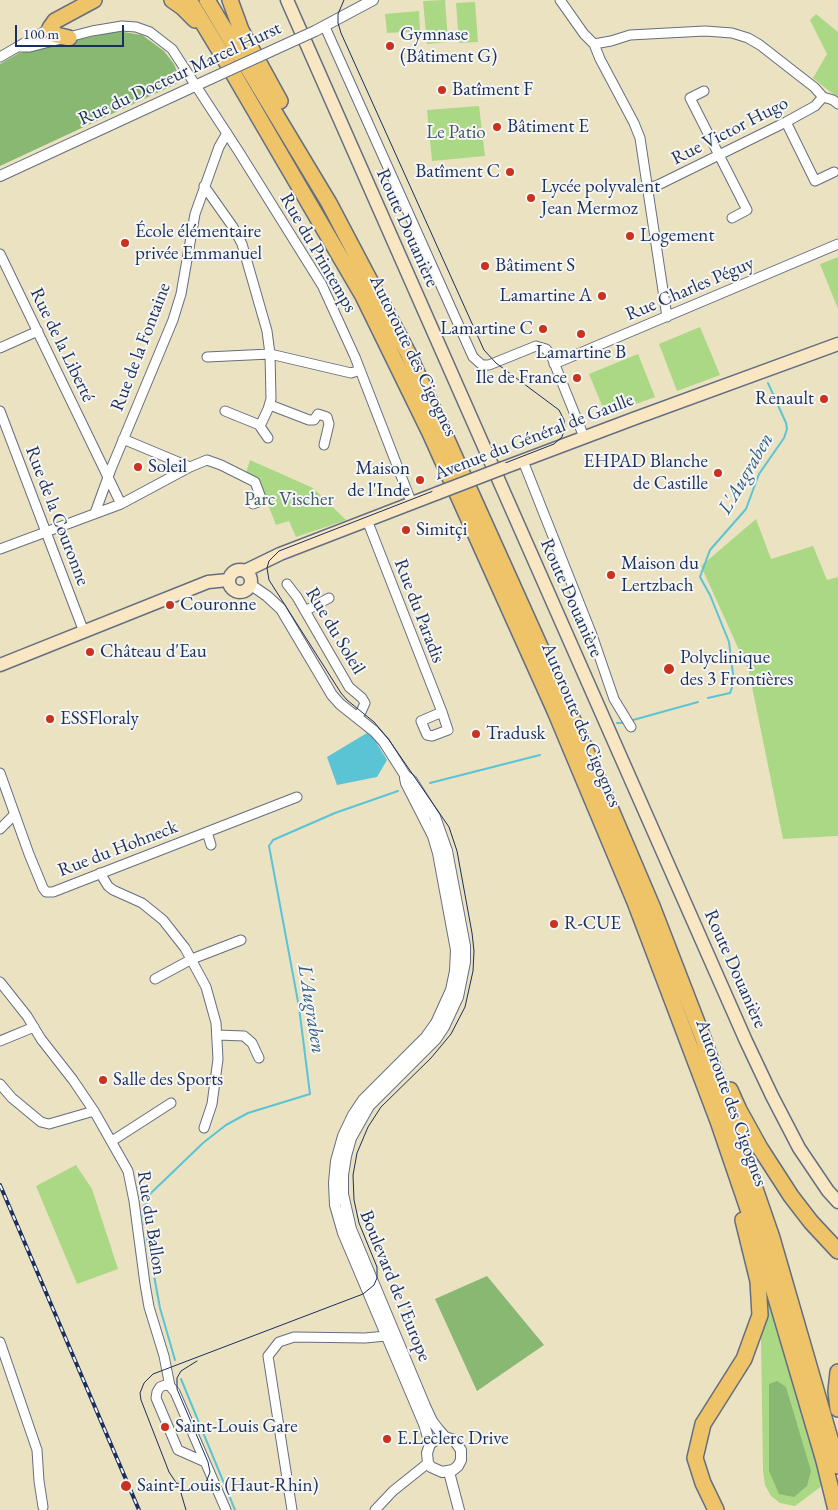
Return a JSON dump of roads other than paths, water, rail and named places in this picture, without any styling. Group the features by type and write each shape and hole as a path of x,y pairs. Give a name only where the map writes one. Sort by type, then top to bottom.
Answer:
{"highway":[{"path":"69,38 56,35 50,28 55,21 94,0"},
{"path":"172,0 191,16 226,60"},
{"name":"Autoroute des Cigognes","path":"189,0 363,296 430,433 555,711 635,902 718,1121 760,1244 824,1461 836,1510"},
{"name":"Autoroute des Cigognes","path":"207,0 329,203 408,353 454,452 597,778 652,906 703,1038 772,1238 838,1466"},
{"path":"230,0 241,30 314,163 329,203"},
{"path":"703,1038 714,1055 739,1110 765,1156 791,1196 811,1222 838,1251"},
{"path":"716,1510 703,1484 695,1458 703,1424 744,1359 760,1314 758,1281 745,1228 718,1142 718,1121"},
{"path":"838,1372 836,1391 838,1409"}],"main road":[{"name":"Route Douanière","path":"287,0 746,1041 799,1148 828,1191 838,1202"},
{"name":"Avenue du Général de Gaulle","path":"246,571 270,558 367,520 584,437 838,344"},
{"path":"242,570 246,571 250,576 251,585 247,590 238,592 232,589 228,580 234,571 242,570"},
{"path":"0,665 208,582 228,580"}],"street":[{"name":"Rue du Docteur Marcel Hurst","path":"0,176 325,27 374,0"},
{"path":"560,0 584,34 594,44 640,138 667,317"},
{"name":"Rue du Printemps","path":"18,47 30,47 116,26 128,26 143,29 157,36 172,49 322,285 360,370 412,504"},
{"path":"325,27 466,342 477,362 482,365 493,364 536,346 546,349 551,355 584,437"},
{"path":"0,57 50,28"},
{"path":"594,44 611,42 630,35 705,31 732,33 748,38 760,45 814,87 822,97 833,100 838,104"},
{"path":"704,91 690,98 747,210 732,218"},
{"name":"Rue Victor Hugo","path":"647,188 658,185 786,122 815,106 822,97"},
{"path":"786,122 815,181 834,172"},
{"name":"Rue de la Fontaine","path":"95,513 108,475 177,307 181,294 194,214 219,147 227,133"},
{"path":"204,186 233,227 242,244 267,331 272,393 270,405 259,425"},
{"name":"Rue Charles Péguy","path":"554,364 838,244"},
{"name":"Rue de la Liberté","path":"0,254 121,504"},
{"path":"0,348 38,331"},
{"path":"207,357 270,354 351,373 360,370"},
{"path":"270,405 309,420 314,420 318,414 327,417 329,424 324,444"},
{"name":"Rue de la Couronne","path":"0,411 4,432 47,530 84,632"},
{"path":"225,411 259,425 268,438"},
{"path":"123,439 190,467"},
{"path":"0,549 121,504 190,467 207,460 255,482 261,495 260,501 253,504"},
{"path":"523,461 592,635 614,699 631,727"},
{"name":"Rue du Paradis","path":"367,520 442,712"},
{"name":"Rue du Soleil","path":"287,584 349,687 365,703 361,712 356,716"},
{"name":"Boulevard de l'Europe","path":"251,585 281,609 332,695 384,742 435,817 448,852 465,946 462,980 453,1010 436,1039 377,1096 360,1120 346,1156 343,1175 343,1194 350,1229 432,1421 445,1437"},
{"path":"305,611 329,598"},
{"path":"0,773 14,815 0,829"},
{"name":"Boulevard de l'Europe","path":"405,775 406,783 426,822 438,853 456,950 455,971 451,990 436,1023 426,1037 362,1100 353,1115 343,1136 338,1153 334,1183 335,1205 339,1221 424,1424 430,1444"},
{"name":"Rue du Hohneck","path":"14,815 43,888 46,892 50,893 297,797"},
{"name":"Rue du Hohneck","path":"207,832 212,845"},
{"path":"100,874 113,890 142,903 155,912 178,937 206,987 218,1035 218,1059 216,1081 204,1128"},
{"path":"155,979 192,959 241,940"},
{"name":"Rue du Ballon","path":"0,982 24,1011 94,1111 128,1171 145,1284 170,1386 175,1392 226,1510"},
{"path":"0,1041 34,1027"},
{"path":"218,1035 244,1036 252,1043 258,1058"},
{"path":"0,1084 12,1098 41,1122 49,1124 94,1111"},
{"path":"112,1142 171,1102"},
{"path":"292,1510 268,1356 278,1342 294,1337 365,1338 386,1336"},
{"path":"0,1342 37,1450 43,1509"},
{"path":"170,1386 160,1387 156,1398 178,1450 205,1462"},
{"path":"445,1437 454,1440 461,1450 461,1460 458,1466 449,1472 436,1470 428,1462 427,1453 430,1444 437,1438 445,1437"},
{"path":"375,1510 392,1491 428,1462"},
{"path":"449,1472 459,1510"}],"water":[{"path":"367,733 373,737 387,760 377,777 337,785 327,757"}],"waterway":[{"name":"L'Augraben","path":"708,698 730,693 734,682 729,642 710,595 700,577 710,550 746,509 759,474 784,438 787,429 786,423 768,383"},
{"name":"L'Augraben","path":"633,720 698,702"},
{"name":"L'Augraben","path":"617,723 624,723"},
{"name":"L'Augraben","path":"430,783 540,755"},
{"name":"L'Augraben","path":"144,1224 143,1208 150,1194 203,1143 226,1125 248,1113 310,1094 299,1007 269,846 273,840 335,813 398,791"},
{"name":"L'Augraben","path":"147,1238 160,1308 175,1360"},
{"name":"L'Augraben","path":"181,1379 235,1510"}],"tram line":[{"path":"197,1361 181,1371 177,1378 177,1389 208,1462 210,1472 203,1486 188,1490 177,1484 169,1472 141,1400 140,1393 144,1383 153,1374 363,1294 374,1285 377,1278 377,1267 359,1223 354,1200 353,1175 357,1153 368,1127 381,1107 431,1058 451,1034 465,1007 473,971 474,951 472,933 457,851 449,827 389,740 374,722 341,693 269,580 267,568 269,561 279,551 554,444 562,437 565,427 559,410 496,363 484,350 341,33 338,14 344,0"},
{"path":"178,1483 186,1510"}],"railway":[{"path":"0,1185 139,1510"}],"place":[{"name":"Gymnase (Bâtiment G)","path":"390,46"},
{"name":"Batîment F","path":"442,90"},
{"name":"Bâtiment E","path":"497,127"},
{"name":"Batîment C","path":"510,172"},
{"name":"Lycée polyvalent Jean Mermoz","path":"531,198"},
{"name":"Logement","path":"630,236"},
{"name":"École élémentaire privée Emmanuel","path":"125,243"},
{"name":"Bâtiment S","path":"485,266"},
{"name":"Lamartine A","path":"602,296"},
{"name":"Lamartine C","path":"543,329"},
{"name":"Lamartine B","path":"581,334"},
{"name":"Ile de France","path":"577,378"},
{"name":"Renault","path":"824,399"},
{"name":"Soleil","path":"138,467"},
{"name":"EHPAD Blanche de Castille","path":"718,473"},
{"name":"Maison de l'Inde","path":"420,480"},
{"name":"Simitçi","path":"406,530"},
{"name":"Maison du Lertzbach","path":"611,575"},
{"name":"Couronne","path":"170,605"},
{"name":"Château d'Eau","path":"90,652"},
{"name":"Polyclinique des 3 Frontières","path":"669,669"},
{"name":"ESSFloraly","path":"50,719"},
{"name":"Tradusk","path":"476,734"},
{"name":"R-CUE","path":"554,924"},
{"name":"Salle des Sports","path":"103,1080"},
{"name":"Saint-Louis Gare","path":"165,1427"},
{"name":"E.Leclerc Drive","path":"387,1439"},
{"name":"Saint-Louis (Haut-Rhin)","path":"126,1486"}],"park label":[{"name":"Le Patio","path":"456,133"},
{"name":"Parc Vischer","path":"289,500"}]}
